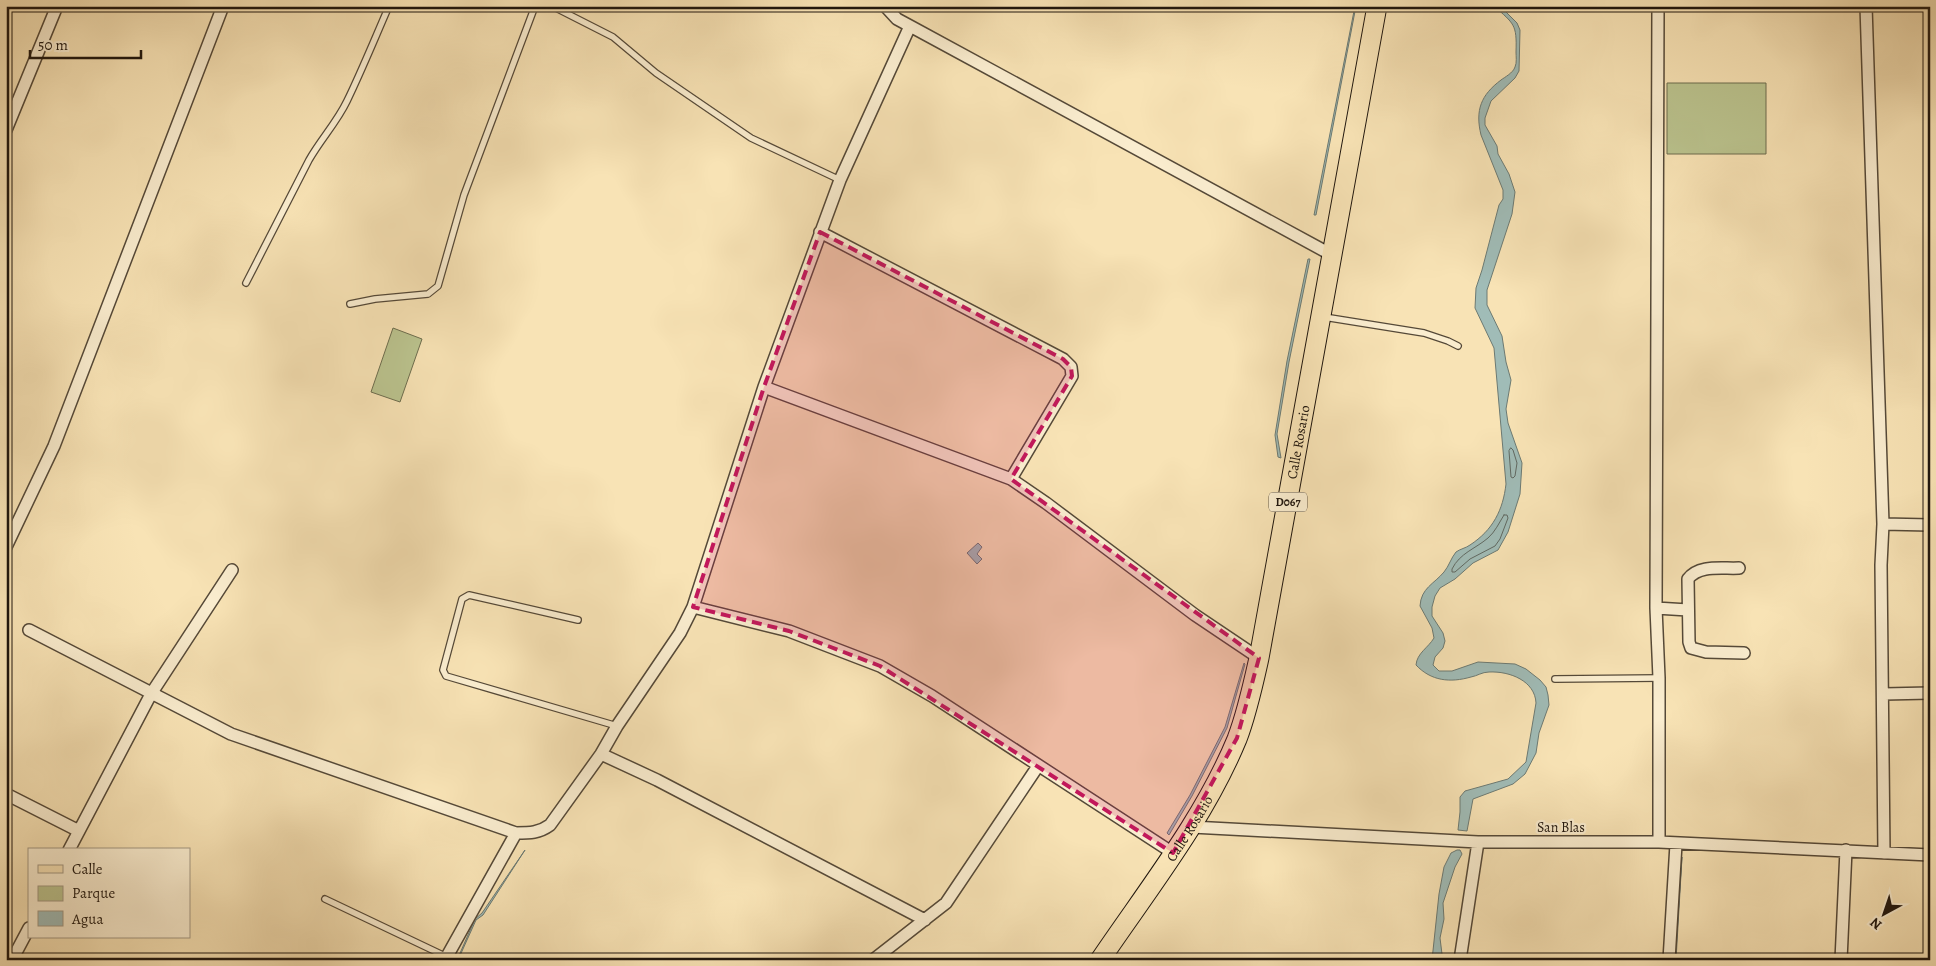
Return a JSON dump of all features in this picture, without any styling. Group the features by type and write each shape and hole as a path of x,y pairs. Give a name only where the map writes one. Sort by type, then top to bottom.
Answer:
{"main road":[{"name":"Calle Rosario","path":"1103,958 1192,827 1237,738 1259,658 1377,6"}],"street":[{"path":"6,130 57,6"},
{"path":"6,547 54,446 223,6"},
{"path":"885,6 897,19 1332,255"},
{"path":"1658,6 1656,608 1659,678 1659,842"},
{"path":"1866,6 1883,524 1881,565 1884,694 1884,853"},
{"path":"29,630 231,734 516,833 534,833 543,830 550,825 601,754 617,726 680,633 693,607 764,387 820,232 840,180 910,26"},
{"path":"820,232 1063,359 1071,367 1072,376 1011,479"},
{"path":"764,387 1011,479 1046,503 1195,615 1259,658"},
{"path":"1883,524 1930,525"},
{"path":"1740,568 1702,569 1692,574 1688,579 1689,642 1691,648 1706,652 1744,653"},
{"path":"70,848 151,694 232,570"},
{"path":"693,607 789,631 880,666 932,696 1173,853"},
{"path":"1656,608 1688,610"},
{"path":"1884,694 1930,693"},
{"path":"601,754 657,780 925,920"},
{"path":"873,960 946,903 1038,766"},
{"path":"6,794 79,831"},
{"name":"San Blas","path":"1192,827 1478,842 1659,842 1930,855"},
{"path":"446,958 516,833"},
{"path":"1460,960 1478,842"},
{"path":"1669,960 1676,844"},
{"path":"1841,960 1846,850"},
{"path":"12,960 28,930"}],"lane":[{"path":"246,283 320,140 334,124 347,102 389,6"},
{"path":"350,304 375,299 428,294 438,286 464,195 535,6"},
{"path":"552,6 613,37 663,78 751,138 840,180"},
{"path":"1321,316 1424,333 1458,346"},
{"path":"578,620 469,596 462,598 443,670 446,676 617,726"},
{"path":"1555,679 1659,678"},
{"path":"326,899 446,958"}],"highlighted area":[{"path":"820,232 1063,359 1071,367 1072,376 1011,479 1259,658 1237,738 1173,853 880,666 789,631 693,607 764,387"}],"green space":[{"path":"1667,83 1766,83 1766,154 1667,154"},
{"path":"393,328 422,339 400,402 371,392"}],"water":[{"path":"1355,6 1316,215 1314,215"},
{"path":"1494,6 1500,6 1517,23 1520,30 1519,71 1515,78 1491,101 1485,118 1485,125 1497,146 1498,154 1509,174 1515,192 1512,214 1487,290 1487,305 1502,336 1511,380 1506,409 1508,423 1522,463 1520,494 1508,532 1498,550 1473,563 1455,579 1440,588 1435,596 1432,616 1443,633 1445,641 1443,648 1435,657 1433,665 1439,671 1452,671 1478,662 1515,664 1526,669 1546,687 1549,705 1539,733 1536,753 1525,774 1513,784 1473,799 1467,831 1458,830 1460,797 1465,791 1508,779 1526,762 1536,703 1535,695 1526,683 1505,673 1486,672 1463,679 1448,680 1434,677 1416,665 1421,654 1434,638 1432,628 1420,606 1425,590 1444,572 1456,552 1478,539 1491,526 1496,519 1505,493 1506,484 1494,348 1475,308 1476,288 1499,205 1503,199 1503,190 1481,135 1479,111 1484,97 1494,86 1513,71 1516,62 1515,30 1510,21"},
{"path":"1308,259 1310,259 1289,362 1277,434 1281,458 1278,457 1275,435 1287,361"},
{"path":"978,543 982,547 977,554 982,559 977,564 967,553"},
{"path":"1244,663 1227,728 1192,796 1169,835 1167,833 1190,795 1225,727"},
{"path":"525,850 483,915 476,920 457,960 475,919 482,913"},
{"path":"1460,850 1462,854 1455,867 1443,903 1444,919 1440,938 1442,954 1440,960 1432,960 1439,894 1444,867 1451,853"},
{"path":"1682,857 1676,960 1675,960"}]}
